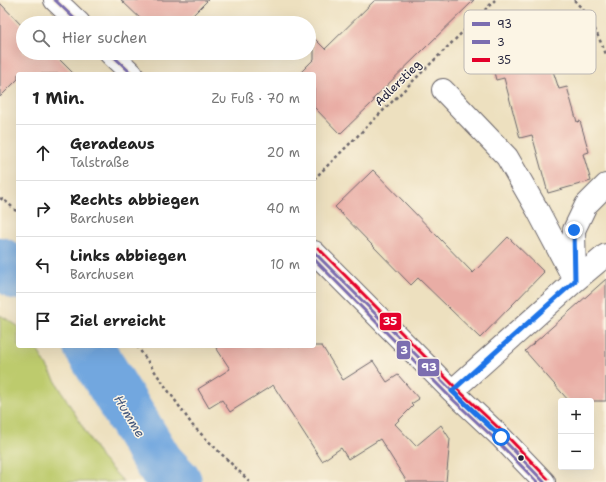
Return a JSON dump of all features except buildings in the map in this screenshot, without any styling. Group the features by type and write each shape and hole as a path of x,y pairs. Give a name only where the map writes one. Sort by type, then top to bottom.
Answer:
{"street":[{"path":"55,0 72,16"},
{"path":"117,60 130,72"},
{"path":"443,90 507,157 538,211 575,281"},
{"path":"575,281 574,230 586,205 606,184"},
{"path":"316,254 452,391 501,437 544,482"},
{"path":"452,391 606,255"}],"path":[{"name":"Adlerstieg","path":"485,10 495,0"},
{"path":"574,0 583,10"},
{"name":"Adlerstieg","path":"316,177 464,31"},
{"path":"596,32 606,54"},
{"path":"0,198 16,211"},
{"path":"138,348 193,426 250,482"}],"green space":[{"path":"0,315 16,325 16,348 36,348 101,458 124,482 0,482"}],"waterway":[{"name":"Humme","path":"0,262 16,274"},
{"name":"Humme","path":"89,348 159,463 177,482"}],"transit line":[{"name":"93","path":"55,0 72,16"},
{"name":"93","path":"117,60 130,72"},
{"name":"35","path":"318,248 455,387 505,434 548,479"},
{"name":"93","path":"316,254 452,391 501,437 544,482"},
{"name":"3","path":"316,261 448,395 497,441 537,482"}],"route":[{"path":"501,437 452,391 575,281 574,230"}]}
